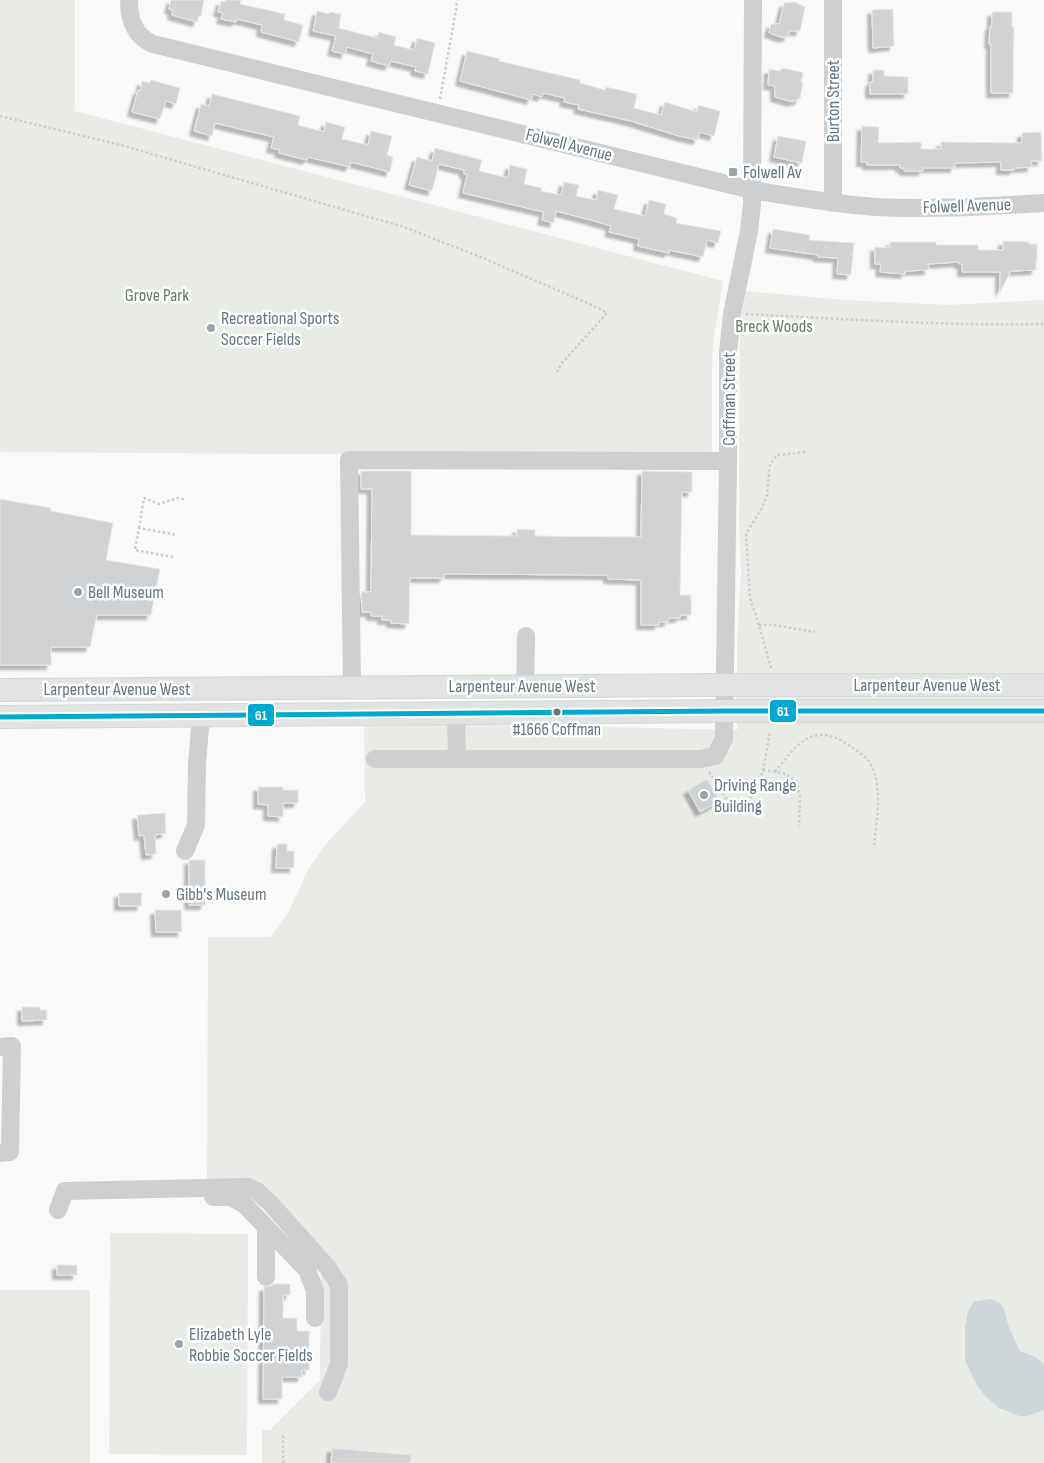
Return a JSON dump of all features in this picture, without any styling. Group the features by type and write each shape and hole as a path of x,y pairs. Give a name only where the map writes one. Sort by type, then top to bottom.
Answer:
{"main road":[{"name":"Larpenteur Avenue West","path":"0,690 725,685 1044,685"},
{"path":"211,715 218,689"},
{"name":"Larpenteur Avenue West","path":"0,717 725,711 1044,711"}],"street":[{"name":"Folwell Avenue","path":"129,0 132,26 142,38 153,44 752,190 833,203 917,208 1044,203"},
{"name":"Coffman Street","path":"700,759 715,756 724,740 728,353 732,314 749,230 752,190 753,0"},
{"name":"Burton Street","path":"833,0 833,203"},
{"path":"352,688 349,460 728,461"},
{"path":"525,687 526,636"},
{"path":"456,713 456,759"},
{"path":"185,851 196,825 197,764 211,715"},
{"path":"375,760 700,759"},
{"path":"0,1047 12,1046 10,1152 0,1153"},
{"path":"316,1318 315,1291 307,1270 245,1205 231,1197 91,1198 72,1200 59,1210 65,1191 248,1187 257,1191 328,1268 339,1285 339,1364 328,1392"},
{"path":"266,1227 266,1277"}],"path":[{"path":"438,113 456,10 456,0"},
{"path":"0,116 117,144 404,227 483,258 607,313 562,363 557,372"},
{"path":"732,314 908,322 1044,324"},
{"path":"772,672 750,598 746,534 765,502 770,464 777,455 806,452"},
{"path":"173,557 135,550 144,498 159,504 177,498 184,500"},
{"path":"139,528 177,535"},
{"path":"759,625 774,625 815,632"},
{"path":"700,759 726,798 743,806 755,794 763,770 770,731"},
{"path":"775,772 792,752 808,738 815,735 826,734 836,737 865,756 872,767 876,784 874,847"},
{"path":"763,770 783,773 796,781 800,796 799,826"},
{"path":"283,1434 283,1463"}],"green space":[{"name":"Grove Park","path":"0,0 75,0 75,111 723,281 714,337 712,368 712,457 0,452"},
{"name":"Breck Woods","path":"746,291 844,300 949,305 1044,300 1044,1463 262,1463 262,1430 270,1430 320,1380 321,1271 249,1193 207,1193 208,937 271,937 289,911 309,868 327,843 365,802 364,722 737,730 737,642 741,572 739,515 740,328"},
{"name":"Elizabeth Lyle Robbie Soccer Fields","path":"110,1233 248,1234 247,1455 109,1454"},
{"path":"0,1290 90,1290 90,1463 0,1463"}],"shaded area":[{"path":"990,1299 999,1302 1004,1308 1008,1325 1020,1351 1037,1358 1044,1364 1044,1410 1027,1416 1019,1416 999,1408 985,1396 975,1382 965,1360 965,1327 968,1311 974,1302"}],"building":[{"path":"171,0 204,0 201,16 199,16 197,22 172,15 173,10 169,9"},
{"path":"226,0 241,0 240,4 285,14 284,20 303,25 299,42 261,32 262,25 237,19 236,22 221,19 223,13 218,12 221,1 225,2"},
{"path":"795,2 805,7 800,31 789,31 788,37 769,33 771,24 779,24 784,3"},
{"path":"893,9 894,46 873,48 872,10"},
{"path":"317,11 341,14 339,28 377,38 379,32 396,37 394,45 414,50 417,38 435,43 428,74 415,71 416,67 391,61 389,66 371,61 373,54 347,47 345,54 332,51 336,36 313,31"},
{"path":"992,12 1012,12 1012,27 1014,27 1013,93 991,93 991,44 989,44"},
{"path":"467,51 500,59 499,61 580,80 580,83 605,90 606,87 637,94 634,108 661,115 665,102 697,112 698,105 720,111 714,136 699,132 698,140 679,136 631,121 578,109 579,105 564,102 565,98 543,93 542,97 533,94 531,100 460,81"},
{"path":"781,68 802,72 801,83 803,83 798,101 793,100 793,102 775,97 775,86 768,85 769,69 781,71"},
{"path":"873,70 884,70 884,76 908,77 908,94 870,94"},
{"path":"151,80 180,88 176,104 166,101 160,119 132,112 142,81 150,83"},
{"path":"212,94 300,116 298,125 324,132 326,122 345,127 342,139 368,145 371,131 392,136 387,155 393,157 390,172 351,162 350,167 308,157 307,160 279,153 280,150 271,148 274,137 215,123 212,136 194,131 201,104 209,106"},
{"path":"862,126 879,127 878,143 921,142 921,149 941,149 941,142 1022,143 1022,133 1041,132 1042,161 1031,161 1032,167 1014,168 1014,170 1001,170 1001,162 955,163 955,168 923,168 923,171 904,171 904,168 900,168 900,165 867,165 867,162 861,162"},
{"path":"778,136 806,141 802,163 774,157"},
{"path":"435,148 482,160 479,171 508,178 510,165 527,169 524,184 542,188 541,191 561,195 564,182 579,185 576,196 596,200 598,190 618,195 614,209 645,216 649,200 666,204 664,214 677,218 676,223 721,231 718,243 707,240 703,257 669,250 669,253 638,246 639,239 609,232 611,226 591,220 556,211 554,223 542,220 544,212 463,193 467,175 464,174 464,170 439,164 432,191 409,185 417,157 432,161"},
{"path":"773,229 810,235 809,240 854,243 851,275 837,274 838,258 818,257 818,255 770,248"},
{"path":"1003,241 1037,244 1037,261 1036,270 1011,271 1000,292 1000,272 962,272 962,264 959,264 959,262 928,264 929,270 905,271 905,274 880,272 881,264 875,264 875,247 890,248 890,242 936,242 936,245 978,245 978,250 1003,250"},
{"path":"361,471 411,471 411,535 517,536 517,529 535,530 535,536 641,537 642,471 692,472 692,492 682,492 680,595 691,595 691,615 669,618 668,622 659,622 659,625 641,625 641,580 608,579 608,575 444,574 444,578 410,578 409,624 391,623 391,620 382,620 382,616 371,616 371,612 362,612 361,592 371,592 372,489 361,489"},
{"name":"Bell Museum","path":"0,499 51,508 51,511 113,523 106,560 160,569 151,615 97,615 90,647 51,647 51,665 0,665"},
{"name":"Driving Range Building","path":"707,779 720,801 700,812 688,790"},
{"path":"258,787 283,787 283,790 298,790 298,803 283,803 283,817 268,816 268,805 258,804"},
{"path":"165,813 166,833 155,835 156,854 146,855 144,835 139,836 137,815"},
{"path":"277,844 287,844 287,851 294,851 294,868 276,868"},
{"path":"189,860 205,860 205,905 189,905"},
{"path":"119,893 142,893 141,906 119,906"},
{"path":"155,910 181,910 182,932 156,932"},
{"path":"22,1007 40,1007 40,1010 47,1010 47,1020 22,1021"},
{"path":"57,1265 77,1265 77,1275 57,1275"},
{"path":"273,1284 290,1284 290,1295 283,1295 283,1318 297,1318 297,1331 309,1331 309,1370 302,1370 302,1377 282,1377 282,1399 263,1399 264,1287"},
{"path":"332,1448 411,1455 411,1463 331,1463"}],"transit line":[{"name":"61","path":"0,717 725,711 1044,711"}],"place":[{"name":"Folwell Av","path":"733,172"},
{"name":"Recreational Sports Soccer Fields","path":"211,328"},
{"name":"Bell Museum","path":"78,592"},
{"name":"#1666 Coffman","path":"557,712"},
{"name":"Driving Range Building","path":"704,795"},
{"name":"Gibb's Museum","path":"166,894"},
{"name":"Elizabeth Lyle Robbie Soccer Fields","path":"179,1344"}]}
